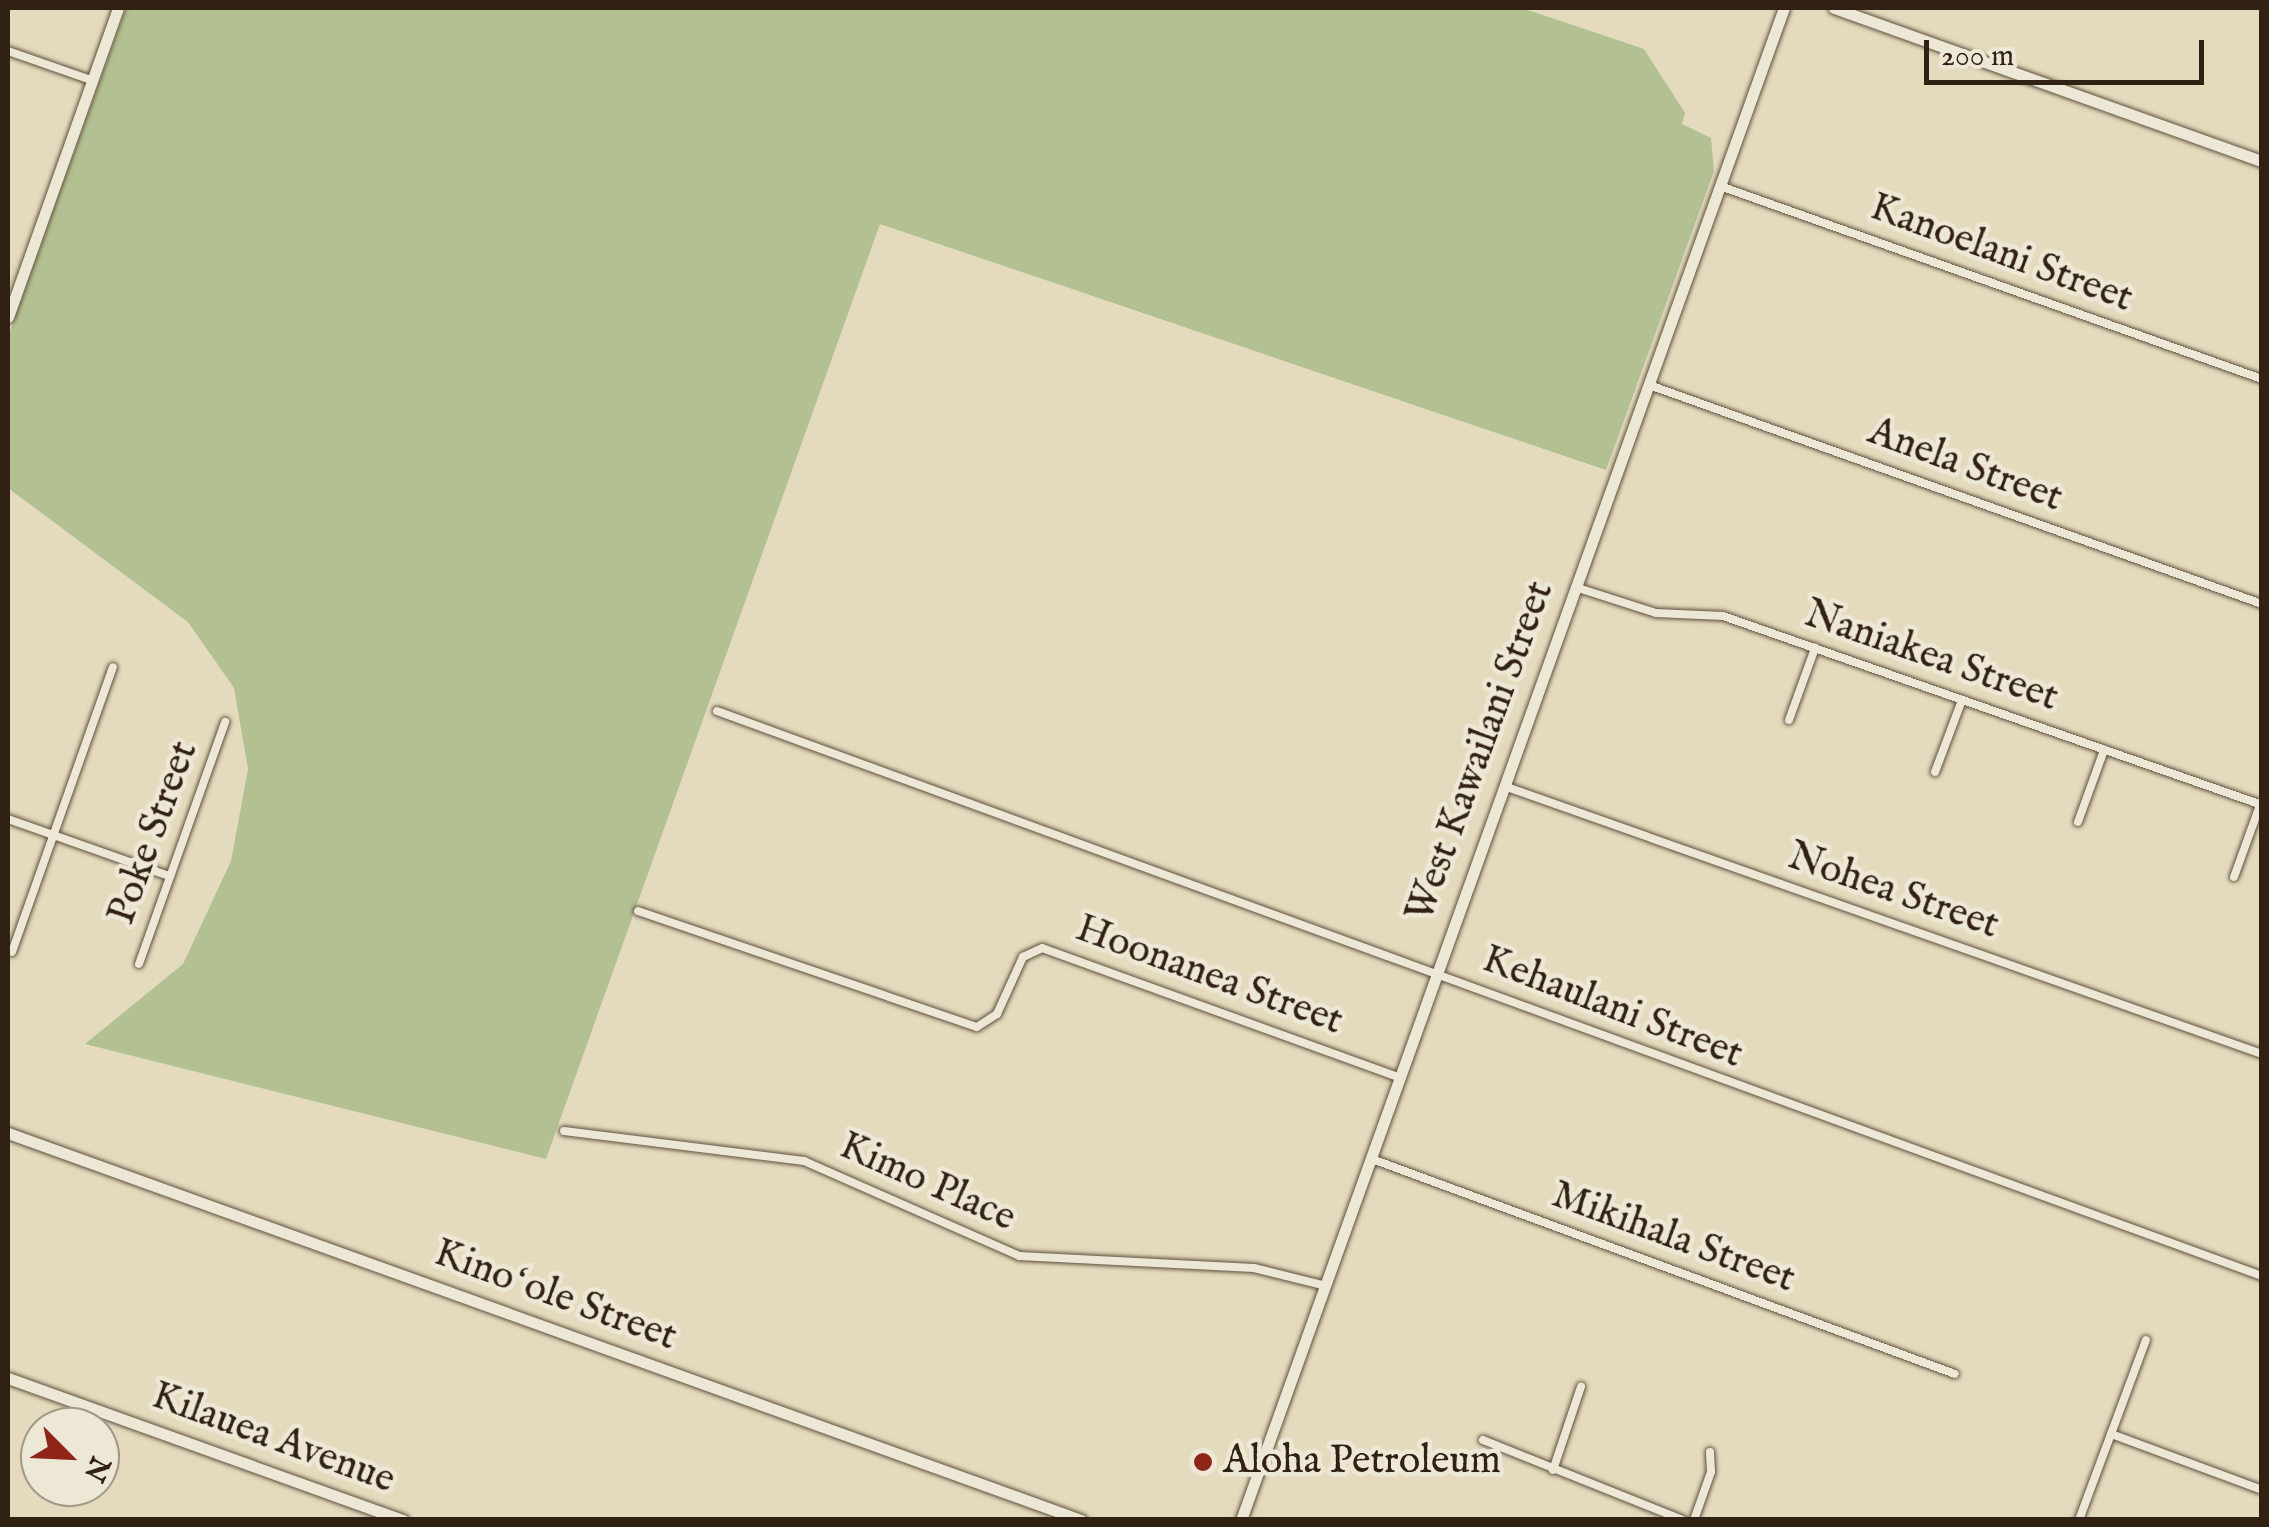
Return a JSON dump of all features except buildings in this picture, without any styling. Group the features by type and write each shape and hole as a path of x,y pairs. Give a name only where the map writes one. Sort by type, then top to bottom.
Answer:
{"street":[{"path":"8,317 12,288 118,8"},
{"name":"West Kawailani Street","path":"1241,1520 1784,8"},
{"path":"1834,8 2262,161"},
{"path":"8,51 92,80"},
{"name":"Kanoelani Street","path":"1720,186 2262,379"},
{"name":"Anela Street","path":"1648,385 2262,604"},
{"name":"Naniakea Street","path":"1575,587 1656,613 1723,616 2261,805"},
{"path":"1789,720 1815,648"},
{"path":"12,952 113,667"},
{"path":"1935,772 1962,700"},
{"name":"Kehaulani Street","path":"717,710 1437,972 1539,1016 2262,1276"},
{"name":"Poke Street","path":"139,964 225,722"},
{"path":"2078,822 2104,750"},
{"name":"Nohea Street","path":"1504,786 2262,1054"},
{"path":"2234,876 2261,805"},
{"path":"8,818 169,876"},
{"name":"Hoonanea Street","path":"638,911 977,1026 997,1014 1022,957 1042,948 1399,1076"},
{"name":"Kimo Place","path":"564,1131 804,1161 1019,1256 1254,1268 1326,1286"},
{"name":"Kinoʻole Street","path":"8,1133 1081,1520"},
{"name":"Mikihala Street","path":"1372,1158 1954,1374"},
{"path":"2079,1520 2146,1340"},
{"name":"Kilauea Avenue","path":"8,1378 403,1520"},
{"path":"1553,1470 1581,1388"},
{"path":"2111,1434 2262,1490"},
{"path":"1483,1440 1683,1520"},
{"path":"1694,1520 1711,1472 1710,1452"}],"green space":[{"path":"126,8 1522,8 1644,49 1685,113 1682,124 1711,138 1714,171 1606,470 880,224 546,1159 85,1044 183,964 231,861 248,769 234,688 188,622 8,488 8,337"}],"place":[{"name":"Aloha Petroleum","path":"1203,1462"}]}
